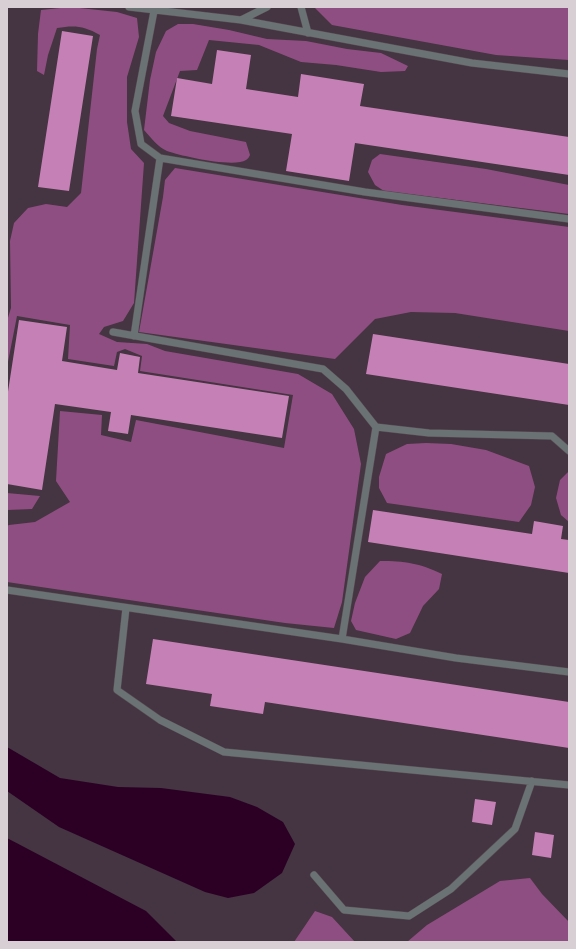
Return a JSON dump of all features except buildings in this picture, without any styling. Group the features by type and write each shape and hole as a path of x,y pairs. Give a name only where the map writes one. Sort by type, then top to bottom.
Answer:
{"lane":[{"path":"129,7 241,20 472,62 569,74"},
{"path":"241,20 267,7"},
{"path":"301,7 308,32"},
{"path":"154,10 135,111 141,144 160,158 365,192 569,218"},
{"path":"134,336 160,158"},
{"path":"114,332 323,369 346,389 376,427 429,433 552,436 569,451"},
{"path":"342,639 376,427"},
{"path":"7,590 342,639 456,658 569,672"},
{"path":"126,608 117,690 160,720 224,752 569,785"},
{"path":"314,875 344,910 409,916 451,889 515,829 532,781"}],"shaded area":[{"path":"7,7 569,7 569,942 7,942"},
{"path":"70,7 117,12 137,18 139,37 127,77 127,122 131,149 144,163 134,303 123,321 104,327 99,334 117,342 147,344 165,351 298,374 332,394 354,429 361,464 342,602 334,628 285,623 7,582 7,526 35,522 70,502 56,481 60,411 102,415 101,435 131,442 136,420 284,448 293,395 140,371 142,356 125,349 117,352 114,366 68,359 70,325 17,316 7,367 7,321 11,308 10,241 14,223 28,208 46,204 67,207 81,193 97,49 100,35 79,27 57,28 48,55 44,75 37,71 38,34 41,10"},
{"path":"314,7 569,7 569,60 496,55 332,25"},
{"path":"178,24 193,24 229,30 267,39 306,41 347,49 381,53 408,66 405,71 381,72 336,65 301,62 259,45 209,40 197,70 180,71 163,116 169,123 190,131 246,142 250,155 246,160 231,163 195,158 167,151 155,142 144,130 150,80 156,52 166,31"},
{"path":"380,154 486,169 569,185 569,214 384,191 375,185 368,172 372,160"},
{"path":"175,168 402,205 569,227 569,331 455,313 411,312 375,319 335,359 139,332 165,180"},
{"path":"407,444 451,444 486,450 529,466 535,487 531,505 519,522 387,503 379,488 379,477 386,454"},
{"path":"569,471 569,522 561,515 556,498 560,480"},
{"path":"7,493 40,496 32,509 7,510"},
{"path":"380,561 412,563 442,574 439,589 423,606 410,633 396,639 356,630 351,621 355,603 365,577"},
{"path":"7,747 60,778 118,787 161,788 230,797 257,807 283,822 295,844 282,873 254,893 228,898 205,892 59,827 7,791"},
{"path":"7,838 146,911 177,942 7,942"},
{"path":"530,878 542,894 569,922 569,942 407,942 427,925 500,881"},
{"path":"315,911 332,917 355,942 294,942"}]}
